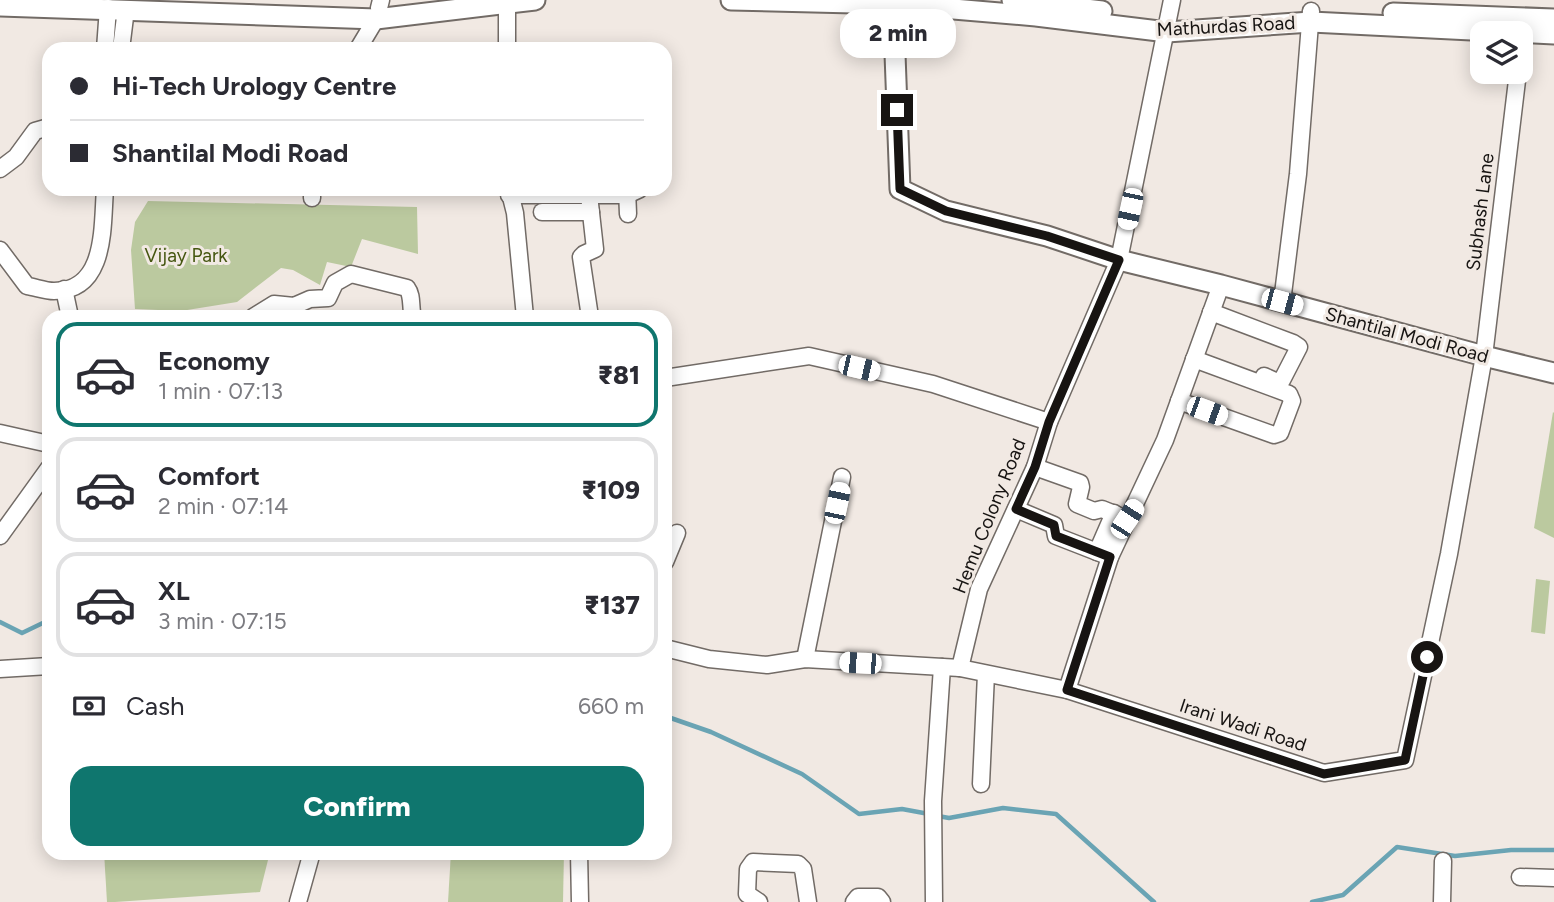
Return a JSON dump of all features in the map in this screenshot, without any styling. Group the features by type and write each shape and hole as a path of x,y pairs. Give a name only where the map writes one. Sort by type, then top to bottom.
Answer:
{"street":[{"path":"208,0 379,9 439,0"},
{"path":"0,6 117,4 379,9 535,0"},
{"path":"731,0 893,2 1100,11"},
{"path":"1012,0 1100,11"},
{"name":"Hemu Colony Road","path":"960,668 979,589 1035,467 1049,422 1119,260 1172,0"},
{"path":"507,1 507,42"},
{"name":"Shantilal Modi Road","path":"893,2 900,189 946,211 1047,236 1119,260 1554,373"},
{"path":"107,42 117,4"},
{"path":"117,4 120,42"},
{"path":"362,42 379,9"},
{"name":"Mathurdas Road","path":"1100,11 1168,26 1311,17 1470,30"},
{"path":"1282,302 1298,174 1311,17"},
{"path":"1533,29 1554,19"},
{"name":"Mathurdas Road","path":"1533,34 1554,34"},
{"name":"Subhash Lane","path":"1484,356 1517,84"},
{"path":"0,169 16,157 35,131 42,129"},
{"path":"0,250 27,286 55,291 78,286 95,268 101,247 105,196"},
{"path":"510,196 515,214 524,310"},
{"path":"589,196 595,249 582,257 589,310"},
{"path":"628,214 630,196"},
{"path":"542,212 591,212"},
{"path":"264,310 274,304 303,309 310,299 328,298 335,284 351,274 407,288 410,292 410,310"},
{"path":"1067,690 1104,555 1121,516 1143,491 1182,402 1216,314 1221,285"},
{"path":"64,289 69,310"},
{"path":"1200,357 1275,381 1285,378 1298,351 1299,347 1293,343 1216,314"},
{"name":"Hemu Colony Road","path":"672,377 809,356 933,384 1049,422"},
{"name":"Irani Wadi Road","path":"672,650 709,659 767,666 805,659 960,668 1067,690 1324,774 1405,760 1449,554 1484,356"},
{"path":"1182,402 1274,435 1280,433 1292,401 1289,394 1200,357"},
{"path":"0,433 42,442"},
{"path":"1035,467 1080,483 1082,487 1077,504 1094,511 1101,509 1121,516"},
{"path":"805,659 842,477"},
{"path":"0,536 42,478"},
{"path":"1016,509 1054,525 1056,536 1104,555"},
{"path":"672,545 677,533"},
{"path":"0,669 42,666"},
{"path":"934,902 933,800 942,667"},
{"path":"981,784 986,674"},
{"path":"298,902 310,860"},
{"path":"579,860 580,902"},
{"path":"1442,902 1443,861"},
{"path":"759,902 747,894 748,869 753,862 798,863 803,869 808,902"},
{"path":"1520,877 1554,878"},
{"path":"854,902 858,897 878,897 882,902"}],"green space":[{"name":"Vijay Park","path":"148,201 417,207 418,254 362,239 351,267 327,262 320,285 293,270 281,268 237,302 187,310 135,309 131,250 135,222"},
{"path":"1554,413 1554,538 1534,528"},
{"path":"1536,579 1550,581 1545,634 1531,632"},
{"path":"104,860 268,860 260,892 107,902"},
{"path":"451,860 564,860 563,902 448,902"}],"waterway":[{"path":"0,622 22,633 42,623"},
{"path":"672,718 711,732 802,774 859,814 902,809 929,814"},
{"path":"938,816 949,818 1003,808 1056,814 1154,902"},
{"path":"1312,902 1343,895 1397,847 1455,856 1511,850 1554,850"}],"route":[{"path":"897,110 900,189 946,211 1047,236 1119,260 1049,422 1035,467 1016,509 1054,525 1056,536 1110,557 1067,690 1324,774 1405,760 1427,657"}]}
